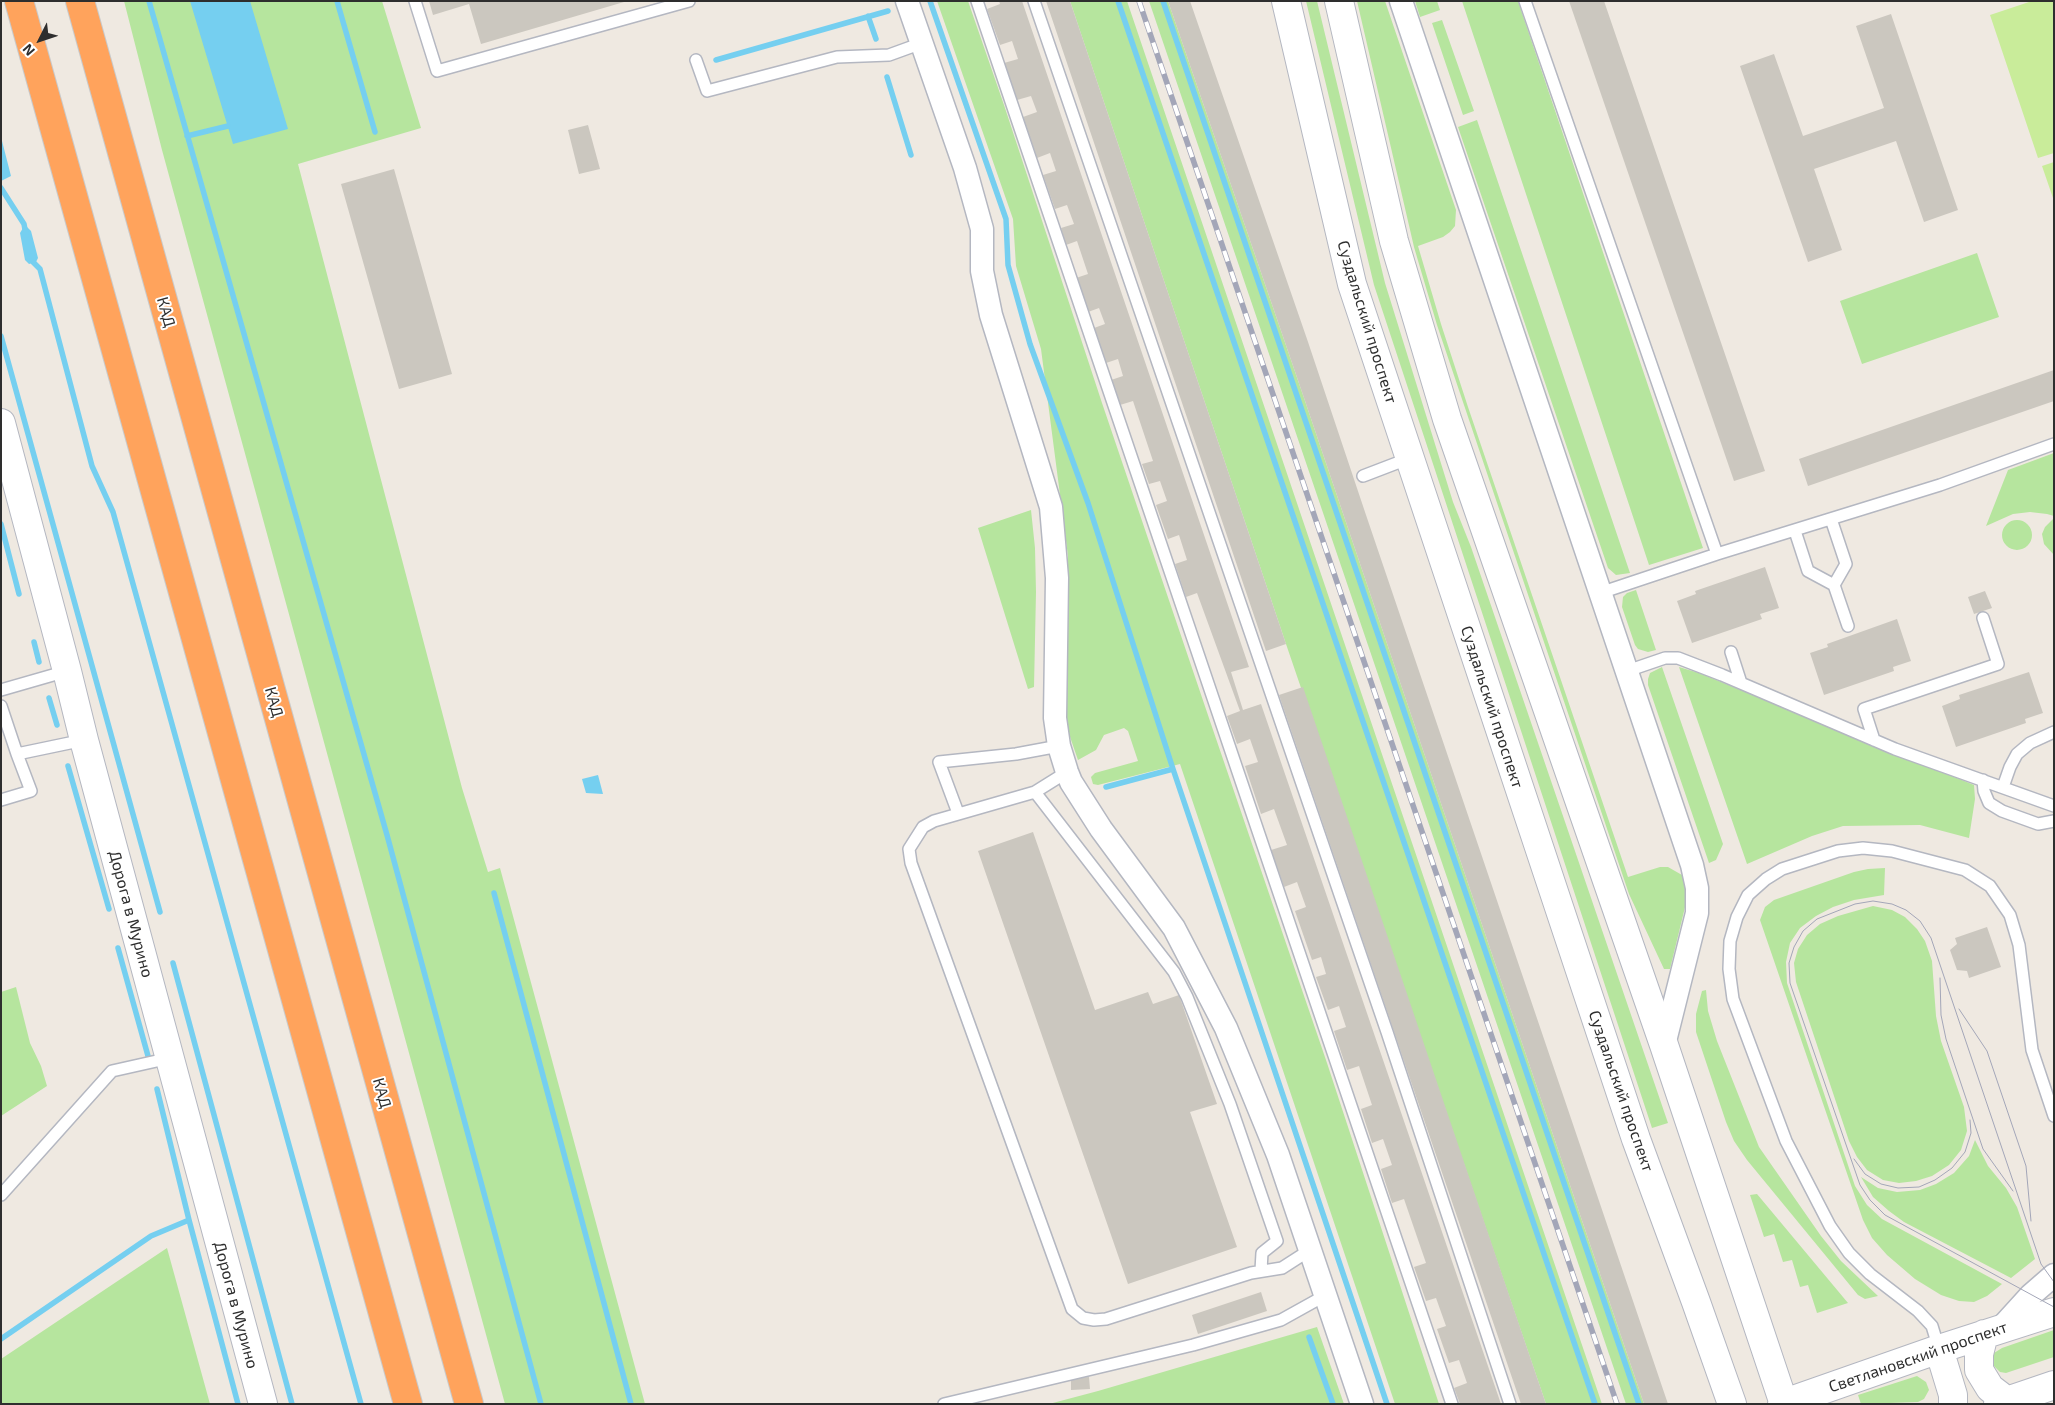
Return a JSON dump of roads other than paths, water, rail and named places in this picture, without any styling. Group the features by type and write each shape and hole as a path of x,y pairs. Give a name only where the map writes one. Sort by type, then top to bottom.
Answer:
{"highway":[{"path":"19,1 408,1404"},
{"name":"КАД","path":"80,1 469,1404"}],"main road":[{"path":"14,1 29,35"},
{"name":"Суздальский проспект","path":"1286,1 1352,284 1636,1139 1732,1404"},
{"path":"1339,1 1394,241 1447,419 1664,1044 1783,1403"},
{"name":"Дорога в Мурино","path":"1,423 84,740 263,1404"},
{"name":"Светлановский проспект","path":"1783,1403 1992,1331 2054,1312"},
{"path":"1992,1331 1979,1354 1979,1370 1990,1388 2002,1402 2054,1385"},
{"path":"1939,1349 1953,1395 1953,1404"}],"street":[{"path":"907,1 965,168 982,228 982,271 990,315 1051,507 1057,578 1055,718 1059,746 1067,772 1071,782 1101,829 1174,928 1226,1028 1278,1155 1362,1404"},
{"path":"1401,1 1686,845 1697,888 1697,913 1664,1044"},
{"path":"1992,1331 2054,1275"}],"lane":[{"path":"415,1 437,71 689,1"},
{"path":"977,1 1452,1404"},
{"path":"1034,1 1387,1032 1510,1404"},
{"path":"1525,1 1717,554"},
{"path":"696,60 707,91 837,57 889,55 922,44"},
{"path":"1600,593 1717,554 1940,485 2054,444"},
{"path":"1363,476 1410,458"},
{"path":"1831,519 1846,564 1834,585"},
{"path":"1795,530 1808,571 1834,585 1848,626"},
{"path":"1874,740 1864,709 1998,664 1983,618"},
{"path":"1731,652 1741,683"},
{"path":"1626,671 1665,658 1678,658 1874,740 2054,806"},
{"path":"1,690 67,671"},
{"path":"1,706 31,791 2,800"},
{"path":"2003,787 2010,766 2017,754 2030,743 2054,732"},
{"path":"17,754 84,740"},
{"path":"958,813 939,762 1016,754 1059,746"},
{"path":"1067,772 1035,792 934,821 923,827 909,849 911,863 1072,1309 1083,1318 1094,1320 1106,1319 1261,1270 1282,1268 1310,1250"},
{"path":"1983,780 1984,791 1989,803 2002,811 2038,824 2054,821"},
{"path":"1035,792 1174,972 1187,997 1230,1104 1277,1241 1262,1254 1261,1270"},
{"path":"1939,1349 1932,1326 1918,1311 1870,1274 1849,1253 1830,1226 1786,1141 1733,998 1730,941 1737,917 1748,895 1766,879 1782,870 1838,851 1863,848 1892,851 1965,870 1990,886 2010,915 2019,945 2032,1050 2054,1116"},
{"path":"1,1196 112,1071 170,1058"},
{"path":"944,1404 1193,1345 1281,1320 1326,1295"}],"water":[{"path":"190,1 250,1 288,129 233,144"},
{"path":"1,137 11,176 1,181"},
{"path":"27,227 31,231 38,258 36,262 29,264 25,260 20,233 23,228"},
{"path":"598,775 603,794 586,793 582,779"}],"waterway":[{"path":"149,1 387,835 541,1404"},
{"path":"337,1 375,132"},
{"path":"930,1 1006,219 1008,265 1030,344 1088,503 1173,769 1387,1404"},
{"path":"1118,1 1595,1404"},
{"path":"1163,1 1639,1404"},
{"path":"716,60 888,11"},
{"path":"868,16 876,39"},
{"path":"887,77 911,155"},
{"path":"187,136 228,126"},
{"path":"1,188 24,224 26,235"},
{"path":"32,256 33,262 40,269 92,466 113,512 361,1404"},
{"path":"1,336 160,912"},
{"path":"1,524 19,594"},
{"path":"34,642 39,662"},
{"path":"49,698 57,725"},
{"path":"68,766 109,909"},
{"path":"1106,787 1173,769"},
{"path":"494,893 631,1404"},
{"path":"118,948 148,1056"},
{"path":"173,963 292,1404"},
{"path":"157,1089 189,1220 238,1404"},
{"path":"1,1339 151,1236 189,1220"},
{"path":"1309,1337 1333,1404"}],"tram line":[{"path":"2054,1282 2041,1264 1931,938 1920,921 1906,910 1892,904 1873,901 1855,904 1817,919 1803,931 1794,947 1789,963 1790,983 1860,1185 1870,1200 1885,1215 2054,1307"},
{"path":"1940,978 1941,1015 1946,1039 1983,1149 2013,1191"},
{"path":"1959,1009 1987,1051 2026,1166 2031,1221"},
{"path":"1854,1159 1865,1174 1881,1184 1898,1188 1919,1187 1935,1180 1952,1168 1965,1152 1971,1133 1970,1120"}],"railway":[{"path":"1139,1 1617,1404"}]}
